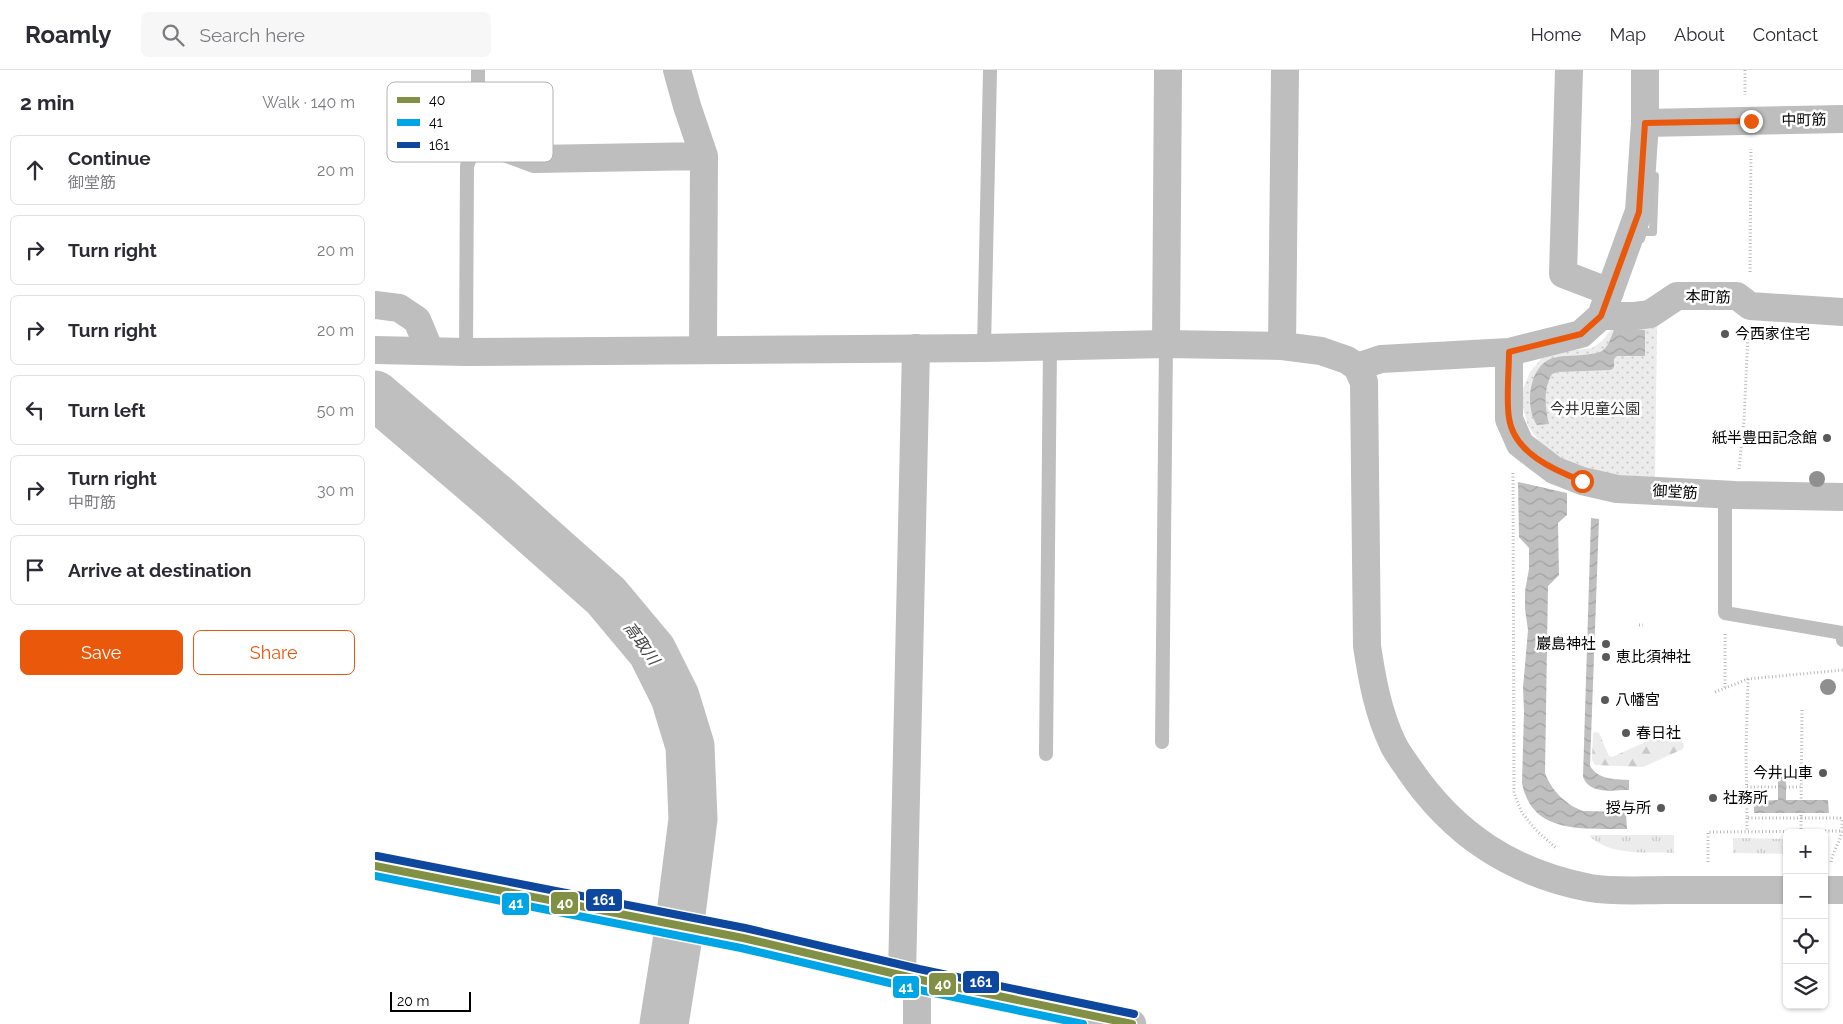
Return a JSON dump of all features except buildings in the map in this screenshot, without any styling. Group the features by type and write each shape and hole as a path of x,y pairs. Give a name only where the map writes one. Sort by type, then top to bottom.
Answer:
{"main road":[{"path":"677,70 704,156 703,350"},
{"path":"1166,344 1168,70"},
{"path":"1283,346 1285,70"},
{"path":"1569,70 1563,274 1615,310"},
{"path":"1357,367 1381,359 1509,352 1581,334 1615,310 1639,212 1645,123 1645,70"},
{"name":"中町筋","path":"1645,123 1843,119"},
{"path":"553,159 704,156"},
{"name":"本町筋","path":"1615,310 1650,314 1677,296 1737,296 1750,306 1843,312"},
{"path":"375,305 399,308 417,320 419,350"},
{"path":"375,350 466,352 984,348 1166,344 1283,346 1321,351 1347,360 1357,367 1364,382 1367,646 1371,671 1378,705 1393,745 1428,796 1474,839 1501,857 1556,879 1592,888 1629,890 1783,890"},
{"path":"916,348 909,978 917,1024"},
{"path":"1509,352 1509,419 1520,444"},
{"name":"御堂筋","path":"1520,444 1554,470 1582,481 1617,489 1843,497"},
{"path":"375,866 743,938 1080,1019 1132,1024"}],"lane":[{"path":"984,348 990,70"},
{"path":"466,352 467,166 469,162"},
{"path":"1162,742 1166,344"},
{"path":"1046,754 1050,347"},
{"path":"1725,494 1725,613 1843,633 1843,640"}],"path":[{"path":"1520,444 1513,464 1514,793 1522,813 1536,830 1564,856"},
{"path":"1725,613 1725,688"},
{"path":"1715,692 1748,679 1843,670"},
{"path":"1747,831 1746,750 1748,742 1748,679"},
{"path":"1801,710 1801,829"},
{"path":"1747,787 1801,787"},
{"path":"1747,818 1801,817 1842,819 1840,841 1833,853 1833,882"},
{"path":"1707,868 1707,832 1783,831"},
{"path":"1828,831 1842,831"}],"green space":[{"name":"今井児童公園","path":"1615,325 1657,325 1655,478 1610,477 1565,465 1541,444 1528,426 1523,408 1523,389 1530,372 1541,359 1557,352 1592,348 1602,341"},
{"path":"1671,724 1674,725 1684,746 1683,749 1643,767 1595,765 1592,760 1593,733 1599,733 1609,756 1612,757 1652,739 1652,733"},
{"path":"1591,835 1674,835 1674,853 1641,853 1619,850 1599,843 1590,837"},
{"path":"1733,838 1783,839 1783,854 1733,853"}],"water":[{"path":"1614,330 1645,330 1645,356 1617,356 1614,359 1614,367 1611,370 1558,372 1552,374 1547,386 1546,399 1549,424 1537,425 1533,417 1530,398 1531,387 1539,369 1545,362 1553,358 1600,352 1607,346"},
{"path":"1518,482 1567,493 1567,515 1558,523 1559,575 1548,586 1545,773 1555,791 1565,801 1583,811 1626,812 1627,829 1578,828 1549,821 1537,812 1528,800 1522,783 1523,688 1528,630 1525,591 1529,569 1529,548 1519,537"},
{"path":"1591,518 1599,519 1590,766 1602,776 1612,779 1629,780 1629,790 1609,791 1596,789 1586,783 1583,777"},
{"path":"1763,769 1786,769 1786,800 1828,800 1829,813 1754,813 1754,801 1778,800 1778,776 1763,776"}],"waterway":[{"path":"1641,239 1643,232 1653,232 1655,176"},
{"name":"高取川","path":"375,395 498,500 606,596 652,651 675,697 690,746 693,819 679,930 664,1024"}],"transit line":[{"name":"161","path":"377,856 745,928 919,969 1134,1014"},
{"name":"40","path":"375,866 743,938 917,979 1132,1024"},
{"name":"41","path":"375,876 741,948 915,989 1083,1024"}],"place":[{"name":"今西家住宅","path":"1725,334"},
{"name":"紙半豊田記念館","path":"1827,438"},
{"name":"巖島神社","path":"1606,644"},
{"name":"恵比須神社","path":"1606,657"},
{"name":"八幡宮","path":"1605,700"},
{"name":"春日社","path":"1626,733"},
{"name":"今井山車","path":"1823,773"},
{"name":"社務所","path":"1713,798"},
{"name":"授与所","path":"1661,808"}],"route":[{"path":"1582,481 1554,470 1520,444 1509,419 1509,352 1581,334 1601,316 1639,212 1645,123 1751,121"}]}
